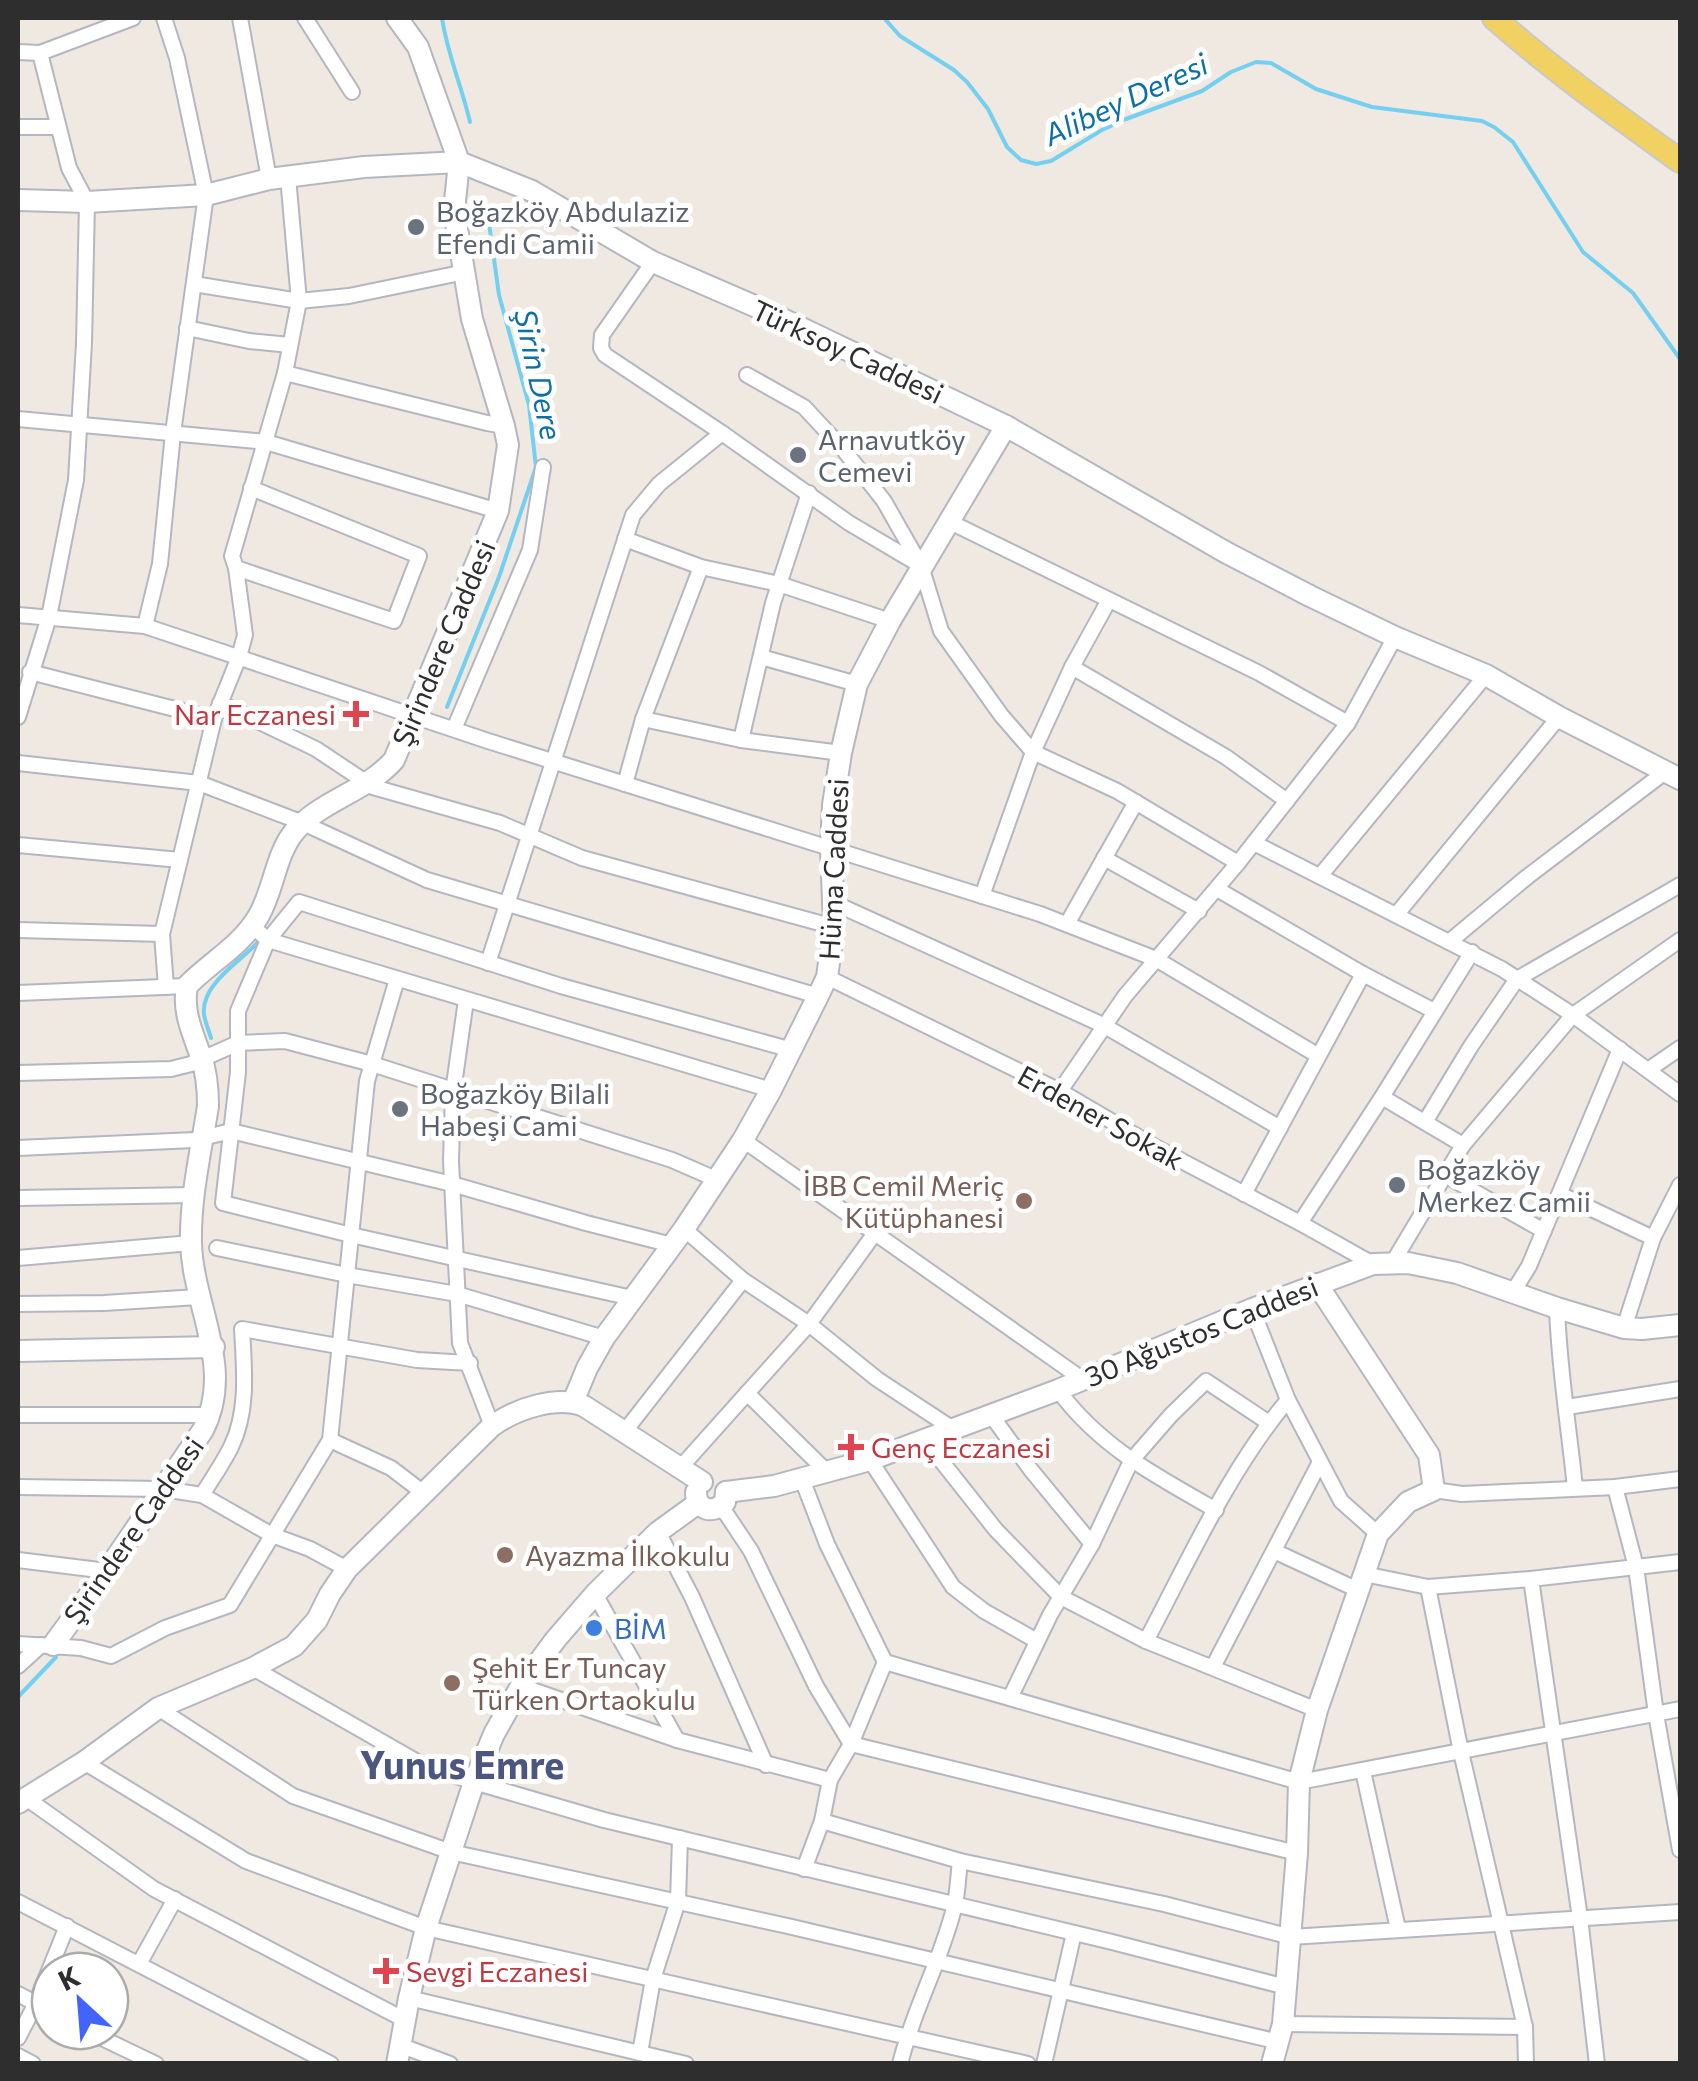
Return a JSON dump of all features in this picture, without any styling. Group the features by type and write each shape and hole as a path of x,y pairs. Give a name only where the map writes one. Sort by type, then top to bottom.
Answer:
{"main road":[{"path":"1494,18 1588,96 1680,160"}],"street":[{"path":"18,52 40,53 133,18"},
{"path":"145,626 160,564 173,433 206,195 177,58 164,18"},
{"path":"18,993 176,986 162,934 214,719 240,657 244,636 232,556 266,442 299,300 279,178 240,18"},
{"path":"304,18 352,92"},
{"path":"397,18 418,47 459,162"},
{"path":"18,716 49,618 76,480 84,343 87,202 70,168 40,53"},
{"path":"18,127 58,127"},
{"name":"Türksoy Caddesi","path":"18,200 87,202 206,195 279,178 364,167 459,162 532,192 653,262 766,311 1006,426 1227,553 1395,637 1486,675 1673,776"},
{"name":"Şirindere Caddesi","path":"47,1645 107,1571 212,1414 216,1385 214,1346 198,1297 191,1243 208,1091 184,998 176,986 260,933 264,907 285,846 316,811 386,769 394,760 498,511 508,445 472,318 454,211 459,162"},
{"path":"653,262 602,335 602,352 849,522 921,566"},
{"path":"194,284 299,300 349,296 465,272"},
{"path":"187,328 290,345"},
{"path":"284,373 504,426"},
{"path":"748,375 804,407 843,448 884,502 921,566 941,631 1001,715 1034,752 1118,790 1238,863"},
{"path":"18,419 266,442 498,511"},
{"name":"Hüma Caddesi","path":"574,1402 604,1338 743,1140 822,986 834,928 833,805 857,684 921,566 1006,426"},
{"path":"488,963 633,515 659,484 722,433"},
{"path":"454,729 530,550 543,467"},
{"path":"236,568 394,621 419,556 250,488"},
{"path":"741,740 772,603 809,493"},
{"path":"948,521 1259,673 1348,723"},
{"path":"625,539 700,567 780,584 890,621"},
{"path":"624,784 643,719 700,567"},
{"path":"982,896 1034,752 1072,666 1109,600"},
{"path":"18,615 145,626 552,761 1067,924 1156,959 1318,1055"},
{"path":"1060,1091 1103,1025 1348,723 1395,637"},
{"path":"760,657 857,684"},
{"path":"1072,666 1226,757 1287,801"},
{"path":"30,672 214,719"},
{"path":"1320,876 1486,675"},
{"path":"220,704 316,748 373,787 500,823 582,858 834,928"},
{"path":"1396,915 1560,717"},
{"path":"643,719 741,740 841,753"},
{"name":"Erdener Sokak","path":"18,763 199,783 428,880 822,986 1060,1091 1156,1148 1383,1263"},
{"path":"1449,942 1527,877 1673,776"},
{"path":"1067,924 1136,802"},
{"path":"1254,843 1472,952 1573,1015 1680,1094"},
{"path":"18,845 180,860"},
{"path":"1104,858 1198,911"},
{"path":"1425,1122 1517,979 1680,885"},
{"path":"1217,888 1434,1012"},
{"path":"632,1298 223,1203 238,1072 238,1011 260,933 299,902 561,986 792,1050"},
{"path":"834,903 1103,1025 1280,1128"},
{"path":"18,930 162,934"},
{"path":"260,933 397,979 772,1090"},
{"path":"1383,1263 1463,1145 1573,1015 1680,940"},
{"path":"1300,1223 1472,952"},
{"path":"1244,1194 1362,974"},
{"path":"18,1644 80,1648 110,1656 165,1628 230,1604 330,1440 366,1080 397,979"},
{"path":"466,1000 454,1092 452,1184 457,1294 460,1343 492,1426"},
{"path":"18,1073 171,1069 238,1043 285,1041 372,1064 672,1160 718,1180"},
{"path":"1648,1070 1680,1048"},
{"path":"1513,1292 1529,1266 1620,1049"},
{"path":"1382,1098 1463,1145"},
{"path":"18,1148 203,1138 232,1132 452,1184 586,1224 678,1237 809,1324 877,1378 953,1429"},
{"path":"743,1140 1082,1379"},
{"path":"1445,1175 1544,1230"},
{"path":"1624,1328 1653,1238 1680,1185"},
{"path":"1560,1194 1653,1238"},
{"path":"18,1198 194,1195"},
{"path":"680,1468 809,1324 875,1234"},
{"path":"18,1258 191,1243"},
{"path":"217,1248 457,1294 604,1338"},
{"name":"30 Ağustos Caddesi","path":"724,1499 870,1460 1058,1390 1252,1308 1383,1263 1424,1265 1457,1273 1624,1328 1680,1325"},
{"path":"626,1431 742,1280"},
{"path":"1317,1284 1430,1455 1434,1490"},
{"path":"18,1304 198,1297"},
{"path":"1252,1308 1288,1400 1341,1500 1378,1534"},
{"path":"1557,1308 1559,1362 1575,1488"},
{"path":"202,1494 237,1431 244,1388 242,1329 417,1360 470,1363"},
{"path":"18,1350 214,1346"},
{"path":"1010,1698 1132,1461 1170,1415 1206,1380 1269,1423"},
{"path":"1567,1407 1680,1389"},
{"path":"1058,1390 1076,1414 1132,1461 1216,1510"},
{"path":"747,1393 827,1472"},
{"path":"1146,1640 1216,1510 1269,1423 1288,1400"},
{"path":"404,2020 154,1890 22,1801 158,1708 253,1668 294,1646 306,1635 348,1569 492,1426 517,1411 574,1402 702,1482 716,1480 724,1487 724,1499 816,1686 851,1744 1297,1853"},
{"path":"18,1415 212,1414"},
{"path":"992,1416 1092,1544"},
{"path":"924,1439 983,1515 1061,1597 1146,1640 1317,1710"},
{"path":"330,1440 390,1468 425,1494"},
{"path":"870,1460 952,1586 984,1611 1037,1641"},
{"path":"1213,1667 1320,1462"},
{"path":"802,1479 827,1544 885,1662 1299,1782 1680,1709"},
{"path":"1272,2064 1281,2033 1291,1938 1299,1782 1317,1710 1378,1534 1408,1502 1434,1490 1462,1494 1614,1487 1680,1479"},
{"path":"702,1482 695,1494 698,1504 706,1510 717,1509 724,1499"},
{"path":"18,1487 163,1489 202,1494 272,1535 348,1569"},
{"path":"1614,1487 1636,1568 1680,1850"},
{"path":"450,2064 400,2055 404,2020 426,1928 494,1734 521,1686 595,1594 658,1532 698,1504"},
{"path":"658,1532 692,1597 766,1765"},
{"path":"1274,1551 1361,1582 1428,1586 1680,1562"},
{"path":"18,1560 107,1571"},
{"path":"1532,1579 1597,2064"},
{"path":"1428,1586 1461,1752 1525,2027 1526,2064"},
{"path":"595,1594 676,1740"},
{"path":"18,1666 47,1645"},
{"path":"804,1869 822,1821 830,1780 851,1744 885,1662"},
{"path":"253,1668 421,1764 474,1782 604,1820 1286,1987"},
{"path":"521,1686 676,1740 830,1780"},
{"path":"158,1708 293,1796 451,1852 1062,1992 1281,2033 1525,2027"},
{"path":"84,1762 246,1861 426,1928 1028,2064"},
{"path":"1364,1770 1398,1929"},
{"path":"822,1821 960,1861 1164,1904 1291,1938 1680,1912"},
{"path":"640,2053 653,1979 678,1902 680,1838"},
{"path":"900,2064 954,1906 960,1861"},
{"path":"139,1964 175,1900"},
{"path":"18,1902 331,2064"},
{"path":"57,1951 67,1926"},
{"path":"1044,2064 1074,1934"},
{"path":"408,1998 686,2064"},
{"path":"18,2038 30,2015"},
{"path":"129,2051 156,2064"},
{"path":"18,2056 33,2064"}],"waterway":[{"name":"Şirin Dere","path":"442,18 470,122"},
{"name":"Alibey Deresi","path":"884,18 900,36 967,82 988,109 1007,147 1021,160 1036,164 1051,161 1126,119 1202,91 1231,72 1256,62 1271,63 1316,89 1372,107 1482,121 1513,142 1583,252 1633,293 1680,359"},
{"name":"Şirin Dere","path":"447,707 499,577 536,467 529,405 499,295 488,216"},
{"name":"Şirin Dere","path":"211,1038 204,1014 209,993 223,974 257,943"},
{"name":"Şirin Dere","path":"18,1697 56,1657"}],"place":[{"name":"Boğazköy Abdulaziz Efendi Camii","path":"416,227"},
{"name":"Arnavutköy Cemevi","path":"798,455"},
{"name":"Nar Eczanesi","path":"356,714"},
{"name":"Boğazköy Bilali Habeşi Cami","path":"400,1109"},
{"name":"Boğazköy Merkez Camii","path":"1397,1185"},
{"name":"İBB Cemil Meriç Kütüphanesi","path":"1024,1201"},
{"name":"Genç Eczanesi","path":"851,1447"},
{"name":"Ayazma İlkokulu","path":"505,1555"},
{"name":"BİM","path":"594,1628"},
{"name":"Şehit Er Tuncay Türken Ortaokulu","path":"452,1683"},
{"name":"Sevgi Eczanesi","path":"386,1971"}],"district":[{"name":"Yunus Emre","path":"462,1763"}]}
